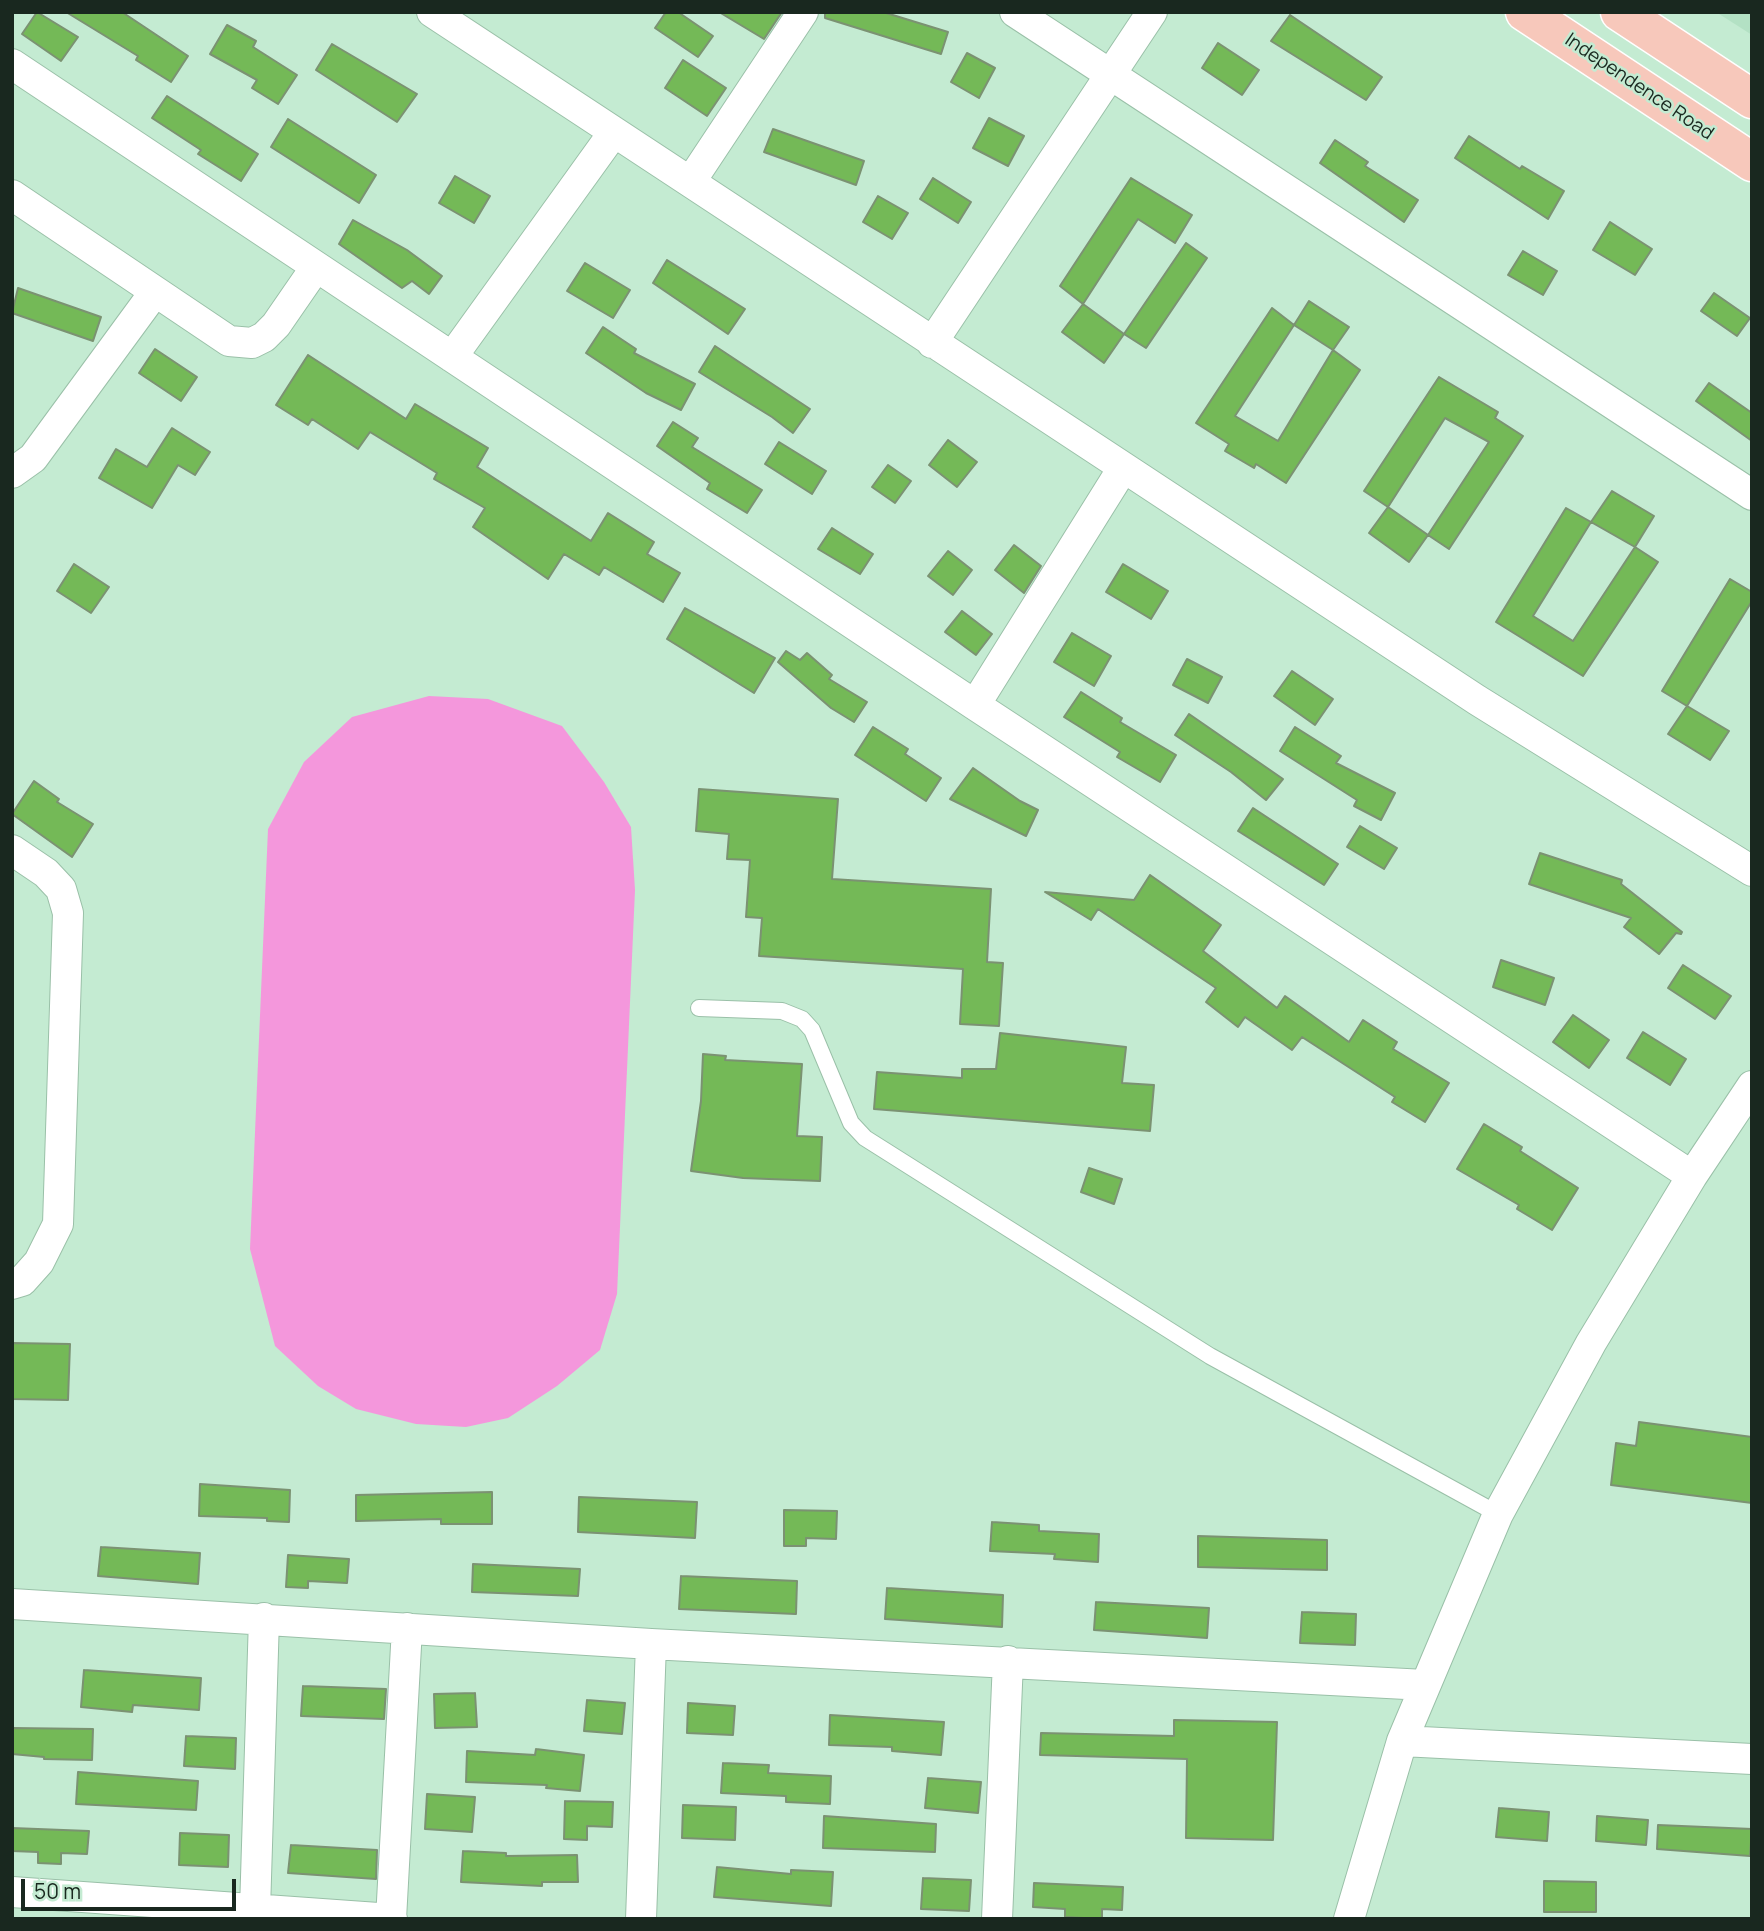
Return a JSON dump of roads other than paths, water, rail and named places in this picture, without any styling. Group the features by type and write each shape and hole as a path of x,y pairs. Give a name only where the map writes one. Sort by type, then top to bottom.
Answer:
{"main road":[{"name":"Independence Road","path":"1525,12 1752,162"},
{"path":"1620,12 1752,99"}],"street":[{"path":"432,12 1477,700 1752,871"},
{"path":"691,181 803,12"},
{"path":"1015,12 1752,495"},
{"path":"932,343 1152,12"},
{"path":"12,64 975,705 1692,1176"},
{"path":"452,357 614,132"},
{"path":"12,195 229,341 252,343 276,326 316,267"},
{"path":"12,473 33,458 154,293"},
{"path":"975,705 1123,468"},
{"path":"12,850 46,873 61,889 68,914 58,1224 39,1262 22,1281 12,1284"},
{"path":"1349,1919 1402,1741 1498,1514 1591,1343 1692,1176 1752,1086"},
{"path":"12,1604 651,1644 1425,1685"},
{"path":"255,1910 264,1618"},
{"path":"12,1892 391,1919 407,1628"},
{"path":"641,1919 651,1644"},
{"path":"997,1919 1008,1661"},
{"path":"1402,1741 1752,1759"}],"lane":[{"path":"699,1008 782,1011 802,1019 812,1030 851,1123 865,1138 1210,1356 1498,1514"}]}
